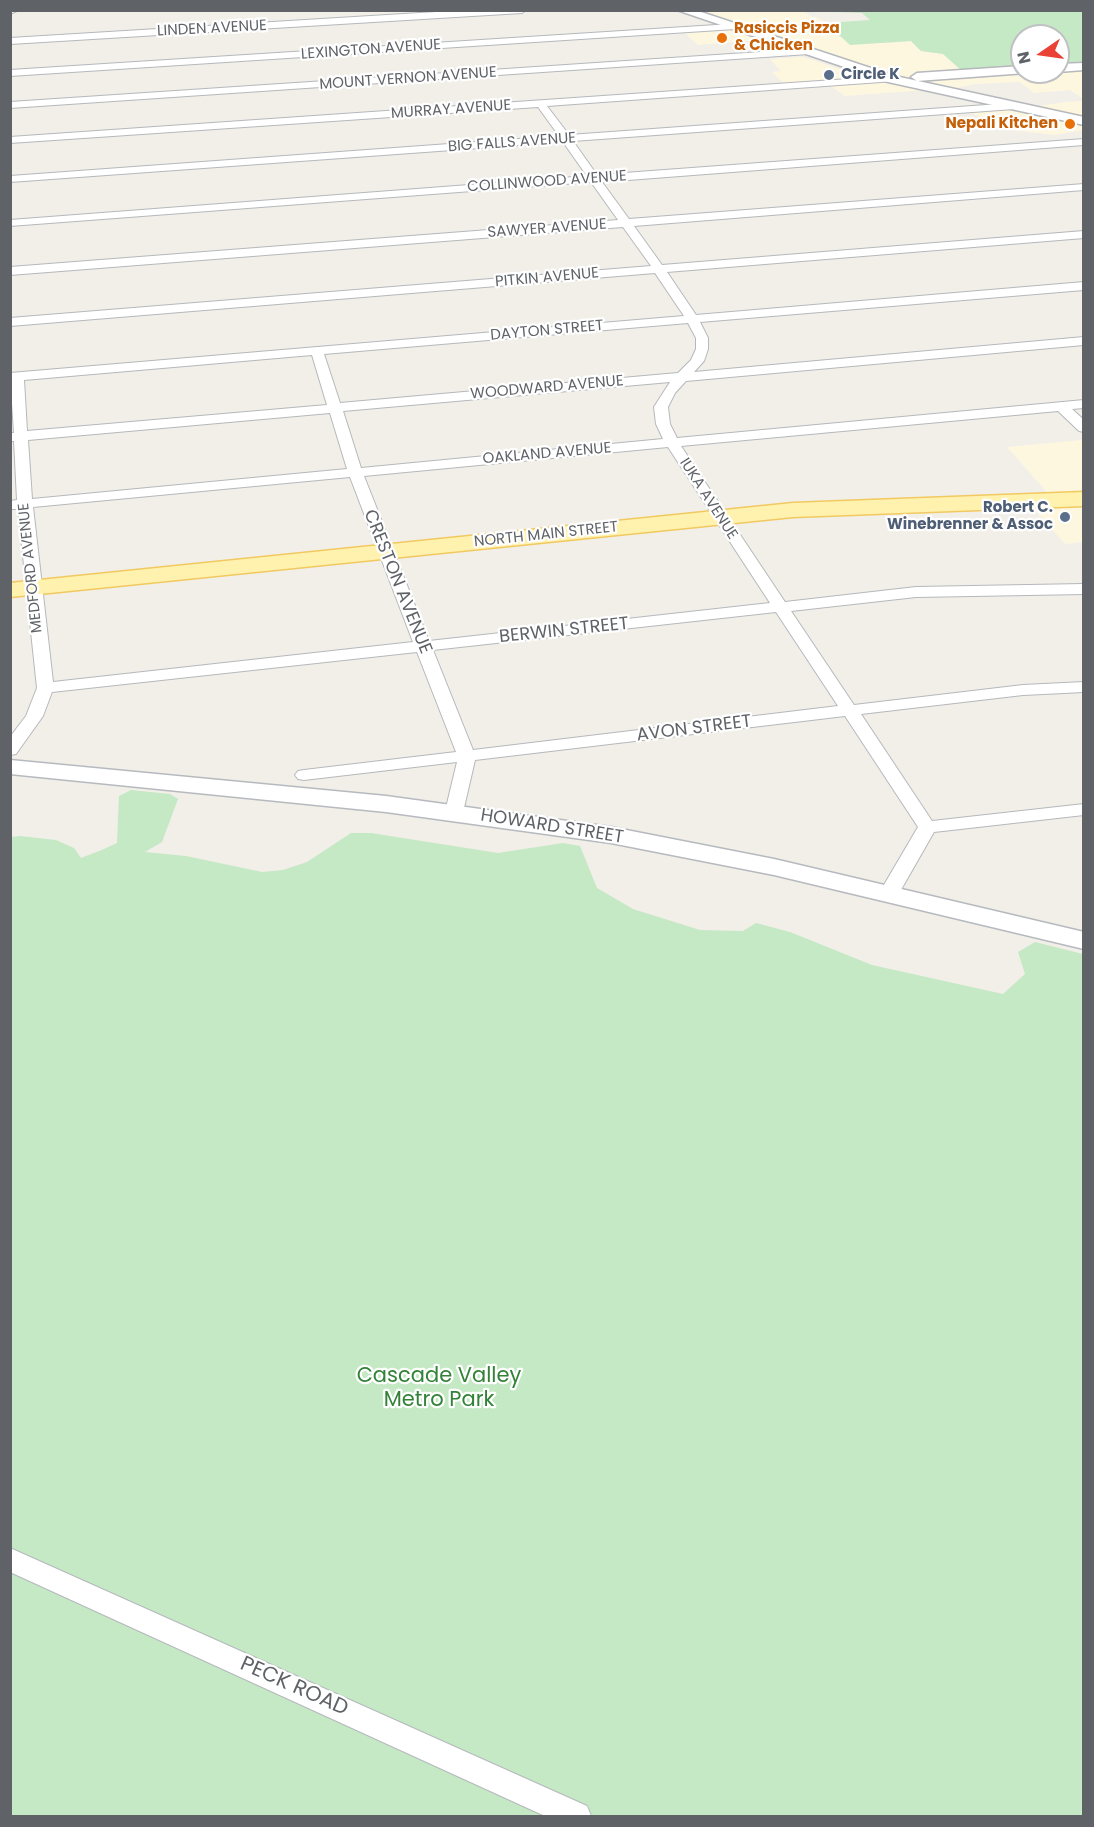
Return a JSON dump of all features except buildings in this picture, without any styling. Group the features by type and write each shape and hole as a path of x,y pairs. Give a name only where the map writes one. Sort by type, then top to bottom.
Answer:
{"main road":[{"name":"NORTH MAIN STREET","path":"22,589 823,508 979,505 1083,499"},
{"name":"HOWARD STREET","path":"10,767 265,790 454,812 684,848 784,869 1083,941"}],"street":[{"path":"337,10 342,20"},
{"name":"LINDEN AVENUE","path":"10,41 522,10"},
{"path":"682,10 892,79 1083,121"},
{"name":"LEXINGTON AVENUE","path":"10,73 732,27"},
{"name":"MOUNT VERNON AVENUE","path":"10,105 806,52"},
{"path":"892,79 1010,71"},
{"name":"MURRAY AVENUE","path":"10,140 892,79"},
{"name":"IUKA AVENUE","path":"541,104 693,319 702,338 702,349 698,361 669,390 661,408 663,424 672,442 779,607 927,826"},
{"name":"BIG FALLS AVENUE","path":"10,179 1014,106"},
{"name":"COLLINWOOD AVENUE","path":"10,223 1083,142"},
{"name":"SAWYER AVENUE","path":"10,271 1083,187"},
{"name":"PITKIN AVENUE","path":"10,322 1083,234"},
{"name":"DAYTON STREET","path":"14,377 1083,286"},
{"name":"WOODWARD AVENUE","path":"15,436 1083,341"},
{"name":"CRESTON AVENUE","path":"318,351 333,407 355,472 467,756"},
{"name":"MEDFORD AVENUE","path":"10,750 34,716 45,688 22,589 14,377"},
{"name":"OAKLAND AVENUE","path":"18,505 1083,404"},
{"path":"1062,407 1083,428"},
{"name":"BERWIN STREET","path":"45,688 937,590 1083,589"},
{"name":"AVON STREET","path":"304,775 1023,690 1083,687"},
{"path":"454,812 467,756"},
{"path":"888,895 927,826 1083,809"},
{"name":"PECK ROAD","path":"10,1559 436,1750 576,1816"}],"shaded area":[{"path":"697,11 803,11 826,23 839,37 890,43 911,41 921,51 943,54 962,71 1010,72 1010,82 975,84 946,90 896,80"},
{"path":"726,29 760,40 698,45 684,32"},
{"path":"801,57 862,77 788,83 781,81 772,72 781,71 770,59"},
{"path":"1083,67 1083,99 1070,90 1034,93 1023,84 1070,84 1070,70"},
{"path":"886,82 926,90 845,96 831,86"},
{"path":"1083,101 1083,118 1030,107 1066,102"},
{"path":"1014,107 1083,122 1083,130 1055,135 1004,129 967,111"},
{"path":"1083,440 1083,497 1054,500 1007,447"},
{"path":"1084,499 1083,542 1065,544 1029,503"}],"green space":[{"path":"808,11 1083,11 1083,62 1070,63 1070,24 1010,24 1010,68 962,71 943,54 921,51 911,41 850,45 826,23 870,20 862,13"},
{"name":"Cascade Valley Metro Park","path":"131,790 170,794 178,799 162,842 145,852 186,856 262,872 283,870 307,862 351,833 371,833 498,853 563,843 580,846 597,888 633,909 700,930 743,931 756,923 790,932 872,965 1003,994 1025,974 1018,952 1035,942 1083,954 1083,1816 11,1816 10,837 56,840 74,848 81,858 117,843 119,796"}],"place":[{"name":"Rasiccis Pizza & Chicken","path":"722,38"},
{"name":"Circle K","path":"829,75"},
{"name":"Nepali Kitchen","path":"1070,124"},
{"name":"Robert C. Winebrenner & Assoc","path":"1065,517"}]}
